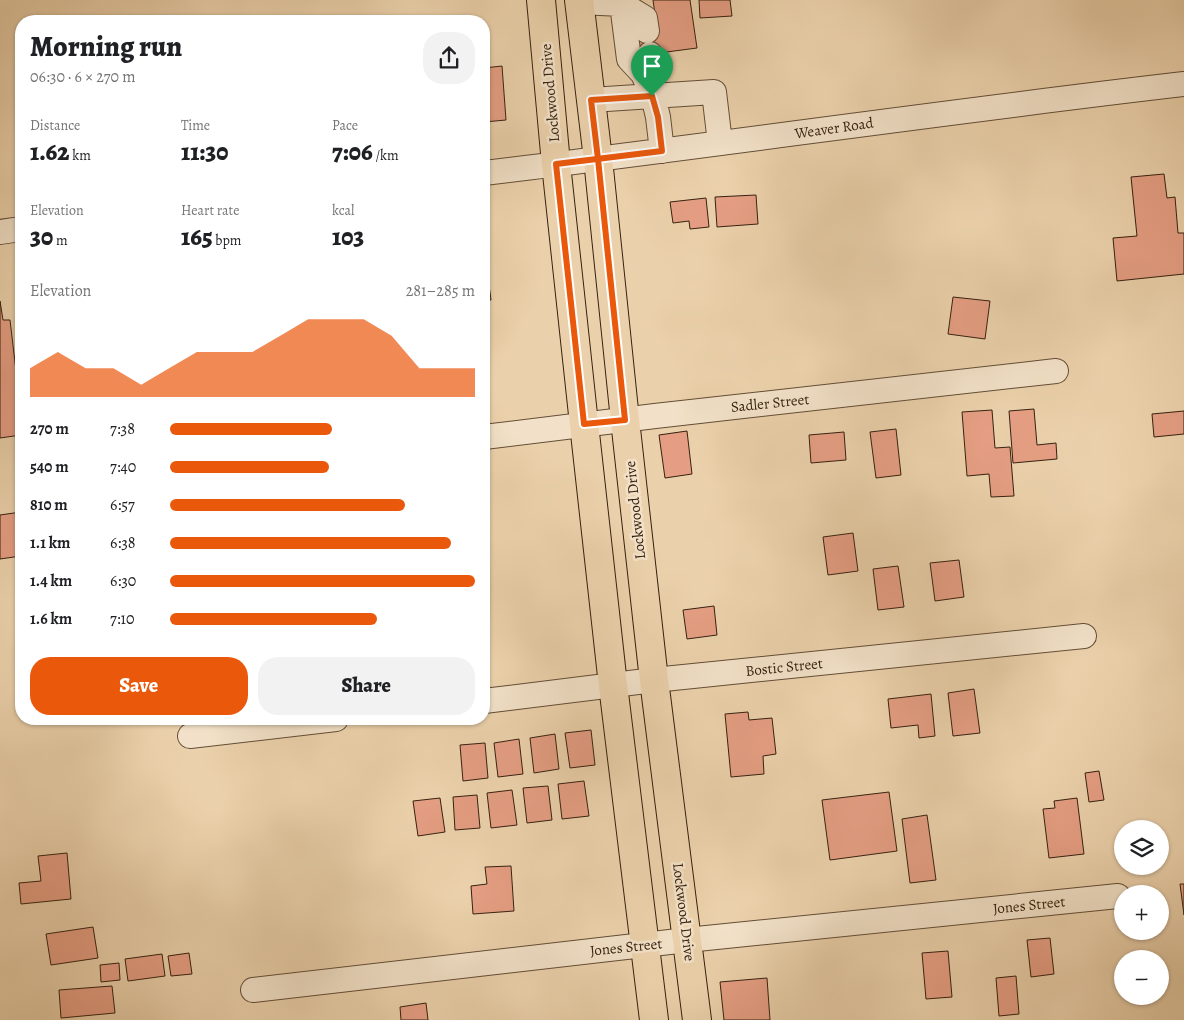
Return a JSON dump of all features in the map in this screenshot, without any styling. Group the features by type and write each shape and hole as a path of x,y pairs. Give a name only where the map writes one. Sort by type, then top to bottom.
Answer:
{"main road":[{"name":"Lockwood Drive","path":"541,0 556,164 584,424 613,685 654,1020"},
{"name":"Lockwood Drive","path":"579,1 598,159 654,680 697,1020"}],"street":[{"path":"579,1 622,4 645,18 647,31"},
{"path":"622,4 629,59 647,64 652,96 658,117 662,151"},
{"name":"Weaver Road","path":"490,172 1034,101 1184,84"},
{"path":"591,100 714,92 720,143"},
{"path":"0,232 15,230"},
{"name":"Sadler Street","path":"490,436 1056,371"},
{"name":"Bostic Street","path":"490,700 654,680 1084,636"},
{"path":"190,736 284,725"},
{"name":"Jones Street","path":"254,990 687,940 1114,896"}],"building":[{"path":"653,0 690,0 697,48 636,56 633,33 657,29"},
{"path":"699,0 730,0 732,16 700,18"},
{"path":"502,66 506,120 490,121 490,67"},
{"path":"1164,174 1167,198 1175,197 1178,233 1184,233 1184,274 1117,281 1113,238 1137,236 1131,177"},
{"path":"756,195 758,224 717,227 715,197"},
{"path":"706,198 709,227 690,229 689,221 673,223 670,202"},
{"path":"953,297 990,301 985,339 948,334"},
{"path":"0,301 3,320 10,320 15,362 15,436 0,438"},
{"path":"1034,409 1037,445 1056,443 1057,459 1013,463 1009,411"},
{"path":"992,410 995,448 1010,447 1014,496 991,497 989,474 967,476 962,412"},
{"path":"1184,411 1184,434 1154,437 1152,414"},
{"path":"896,429 901,475 876,478 870,432"},
{"path":"687,431 692,474 665,478 659,435"},
{"path":"844,432 846,460 811,463 809,435"},
{"path":"15,513 15,557 0,559 0,515"},
{"path":"853,533 858,571 828,575 823,537"},
{"path":"959,560 964,597 935,601 930,563"},
{"path":"898,566 904,607 878,610 873,569"},
{"path":"714,606 717,635 687,639 683,610"},
{"path":"974,689 980,733 953,736 948,693"},
{"path":"931,694 935,736 919,738 918,725 891,728 888,699"},
{"path":"748,712 749,720 772,718 776,754 763,756 764,774 731,777 725,714"},
{"path":"591,730 595,765 570,768 565,733"},
{"path":"555,734 559,769 534,773 530,738"},
{"path":"519,739 523,774 498,777 494,743"},
{"path":"485,743 488,778 463,781 460,745"},
{"path":"1099,771 1104,800 1089,802 1085,773"},
{"path":"584,781 589,816 562,819 558,784"},
{"path":"548,786 552,820 527,823 523,788"},
{"path":"512,790 517,825 491,828 487,793"},
{"path":"889,792 897,851 830,860 822,800"},
{"path":"477,795 480,828 455,830 453,797"},
{"path":"440,798 445,832 418,836 413,801"},
{"path":"1077,798 1084,854 1049,858 1043,809 1055,808 1054,801"},
{"path":"927,815 936,880 910,883 902,819"},
{"path":"67,853 71,899 21,904 19,883 41,881 38,856"},
{"path":"511,866 514,911 473,914 471,886 487,884 485,867"},
{"path":"1180,884 1184,884 1184,915"},
{"path":"93,927 98,958 51,965 46,934"},
{"path":"1050,938 1054,974 1031,977 1027,940"},
{"path":"948,951 952,997 926,999 922,953"},
{"path":"189,953 192,974 171,976 168,956"},
{"path":"162,954 165,976 128,981 125,959"},
{"path":"119,963 120,980 101,982 100,965"},
{"path":"1016,976 1019,1014 999,1016 996,978"},
{"path":"767,978 770,1020 724,1020 720,982"},
{"path":"112,986 115,1013 61,1018 59,990"},
{"path":"426,1003 428,1020 401,1020 400,1007"}],"route":[{"path":"652,96 591,100 598,159 625,420 584,424 556,164 598,159 662,151 658,117 652,96"}]}
